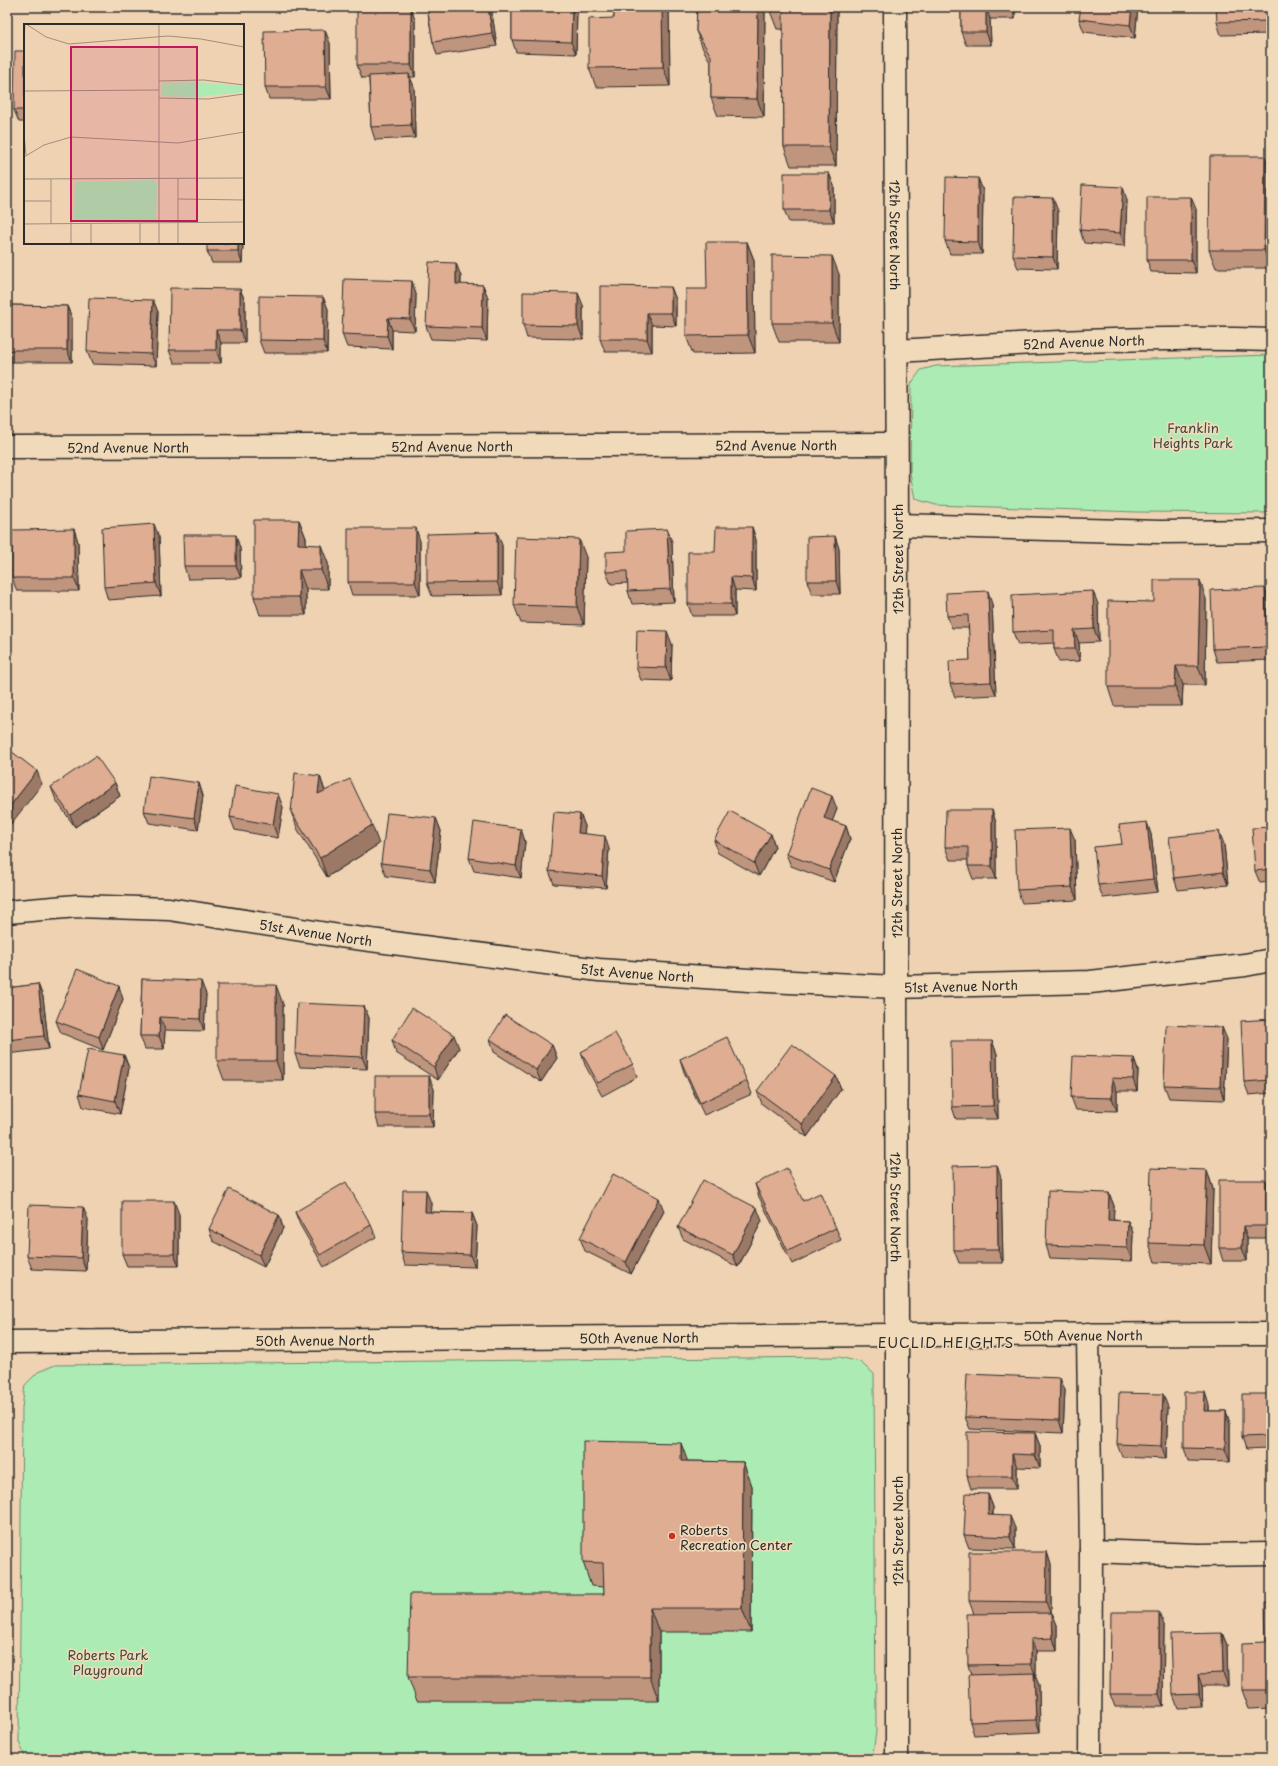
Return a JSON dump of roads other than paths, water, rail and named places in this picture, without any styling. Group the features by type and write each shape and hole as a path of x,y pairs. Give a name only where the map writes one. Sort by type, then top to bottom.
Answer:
{"street":[{"name":"12th Street North","path":"896,7 896,1759"},
{"name":"52nd Avenue North","path":"896,350 1070,341 1218,338 1271,340"},
{"name":"52nd Avenue North","path":"7,447 896,444"},
{"path":"897,525 1152,532 1271,530"},
{"name":"51st Avenue North","path":"7,912 77,906 169,909 340,936 599,970 749,980 896,987 1090,982 1245,965 1271,960"},
{"path":"1088,1334 1091,1551 1090,1759"},
{"name":"50th Avenue North","path":"7,1342 897,1335 1271,1334"},
{"path":"1091,1551 1198,1555 1271,1554"}],"place":[{"name":"Roberts Recreation Center","path":"672,1536"}],"district":[{"name":"EUCLID HEIGHTS","path":"946,1342"}],"park label":[{"name":"Franklin Heights Park","path":"1193,434"},
{"name":"Roberts Park Playground","path":"108,1662"}]}
